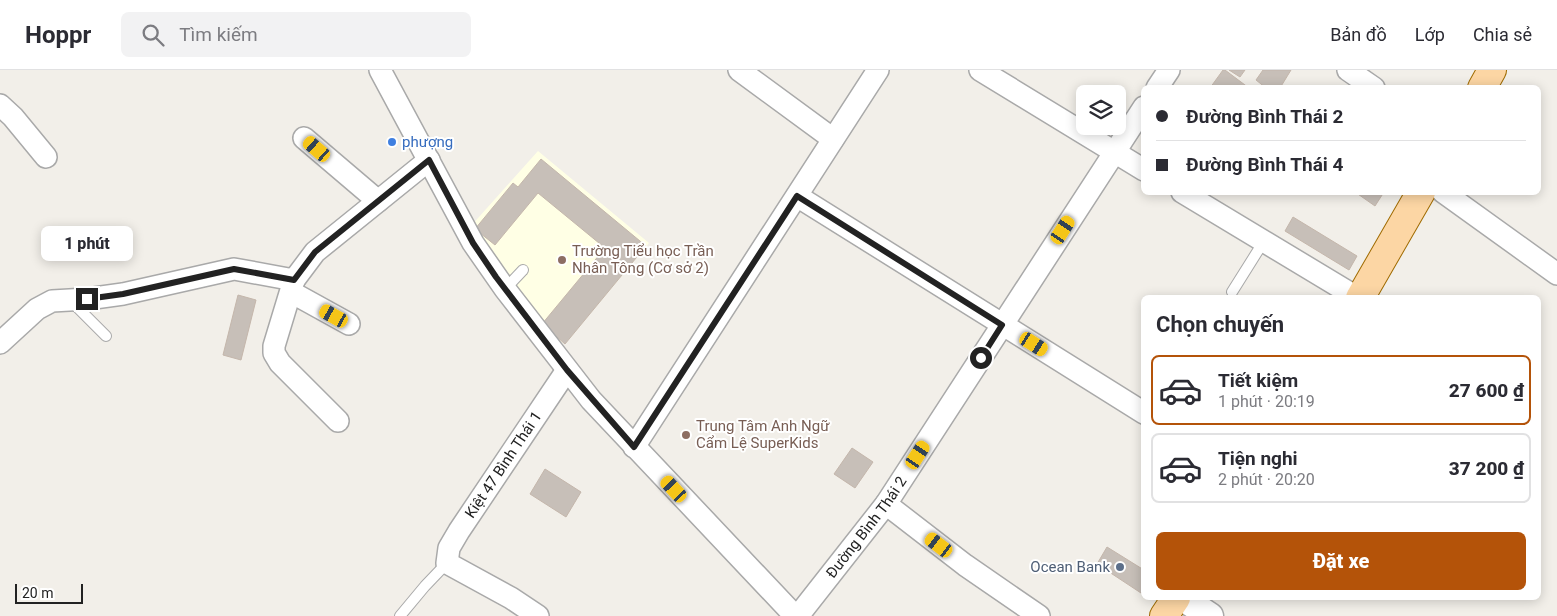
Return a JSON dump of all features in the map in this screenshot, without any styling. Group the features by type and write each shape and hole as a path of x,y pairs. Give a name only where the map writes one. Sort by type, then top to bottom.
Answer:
{"main road":[{"path":"1484,85 1492,70"},
{"path":"1361,295 1419,195"},
{"path":"1164,616 1175,600"}],"street":[{"path":"380,70 473,243 505,290 567,370 634,447 796,616"},
{"path":"739,70 833,139"},
{"path":"634,447 878,70"},
{"path":"980,70 1141,168"},
{"path":"1159,85 1168,70"},
{"path":"1348,70 1370,85"},
{"path":"0,105 13,117 46,157"},
{"name":"Đường Bình Thái 2","path":"796,616 886,504 1141,110"},
{"path":"304,138 378,201"},
{"path":"338,421 280,363 274,353 274,346 293,286 315,252 429,160"},
{"path":"1187,195 1354,295"},
{"path":"1447,195 1557,274"},
{"path":"797,196 1141,411"},
{"path":"0,343 38,309 52,301 123,294 234,269 293,286 349,324"},
{"name":"Kiệt 47 Bình Thái 1","path":"447,563 449,548 459,531 567,370"},
{"path":"886,504 965,565 1040,616"},
{"path":"447,563 511,598 538,616"},
{"path":"1186,600 1210,616"}],"lane":[{"path":"1232,292 1264,241"},
{"path":"505,290 523,270"},
{"path":"70,300 106,336"},
{"path":"400,616 424,586 447,563"}],"shaded area":[{"name":"Trường Tiểu học Trần Nhân Tông (Cơ sở 2)","path":"538,151 649,243 565,344 540,327 470,227"}],"building":[{"path":"1223,70 1225,70 1245,85 1212,85"},
{"path":"1229,70 1245,70 1240,77"},
{"path":"1263,70 1291,70 1282,85 1262,85 1256,80"},
{"path":"541,159 646,246 565,344 542,324 605,248 538,193 495,245 475,229 513,183 518,187"},
{"path":"1359,195 1382,195 1375,206"},
{"path":"1293,217 1357,256 1349,270 1285,231"},
{"path":"238,295 256,300 241,360 223,355"},
{"path":"852,448 873,462 855,488 834,474"},
{"path":"545,469 581,492 566,517 530,494"},
{"name":"Ocean Bank","path":"1107,547 1141,568 1141,593 1097,564"}],"place":[{"name":"phượng","path":"392,142"},
{"name":"Trường Tiểu học Trần Nhân Tông (Cơ sở 2)","path":"562,260"},
{"name":"Trung Tâm Anh Ngữ Cẩm Lệ SuperKids","path":"686,435"},
{"name":"Ocean Bank","path":"1120,567"}],"route":[{"path":"87,299 123,294 234,269 294,280 315,252 429,160 473,243 496,277 591,400 634,447 797,196 1002,325 981,358"}]}
